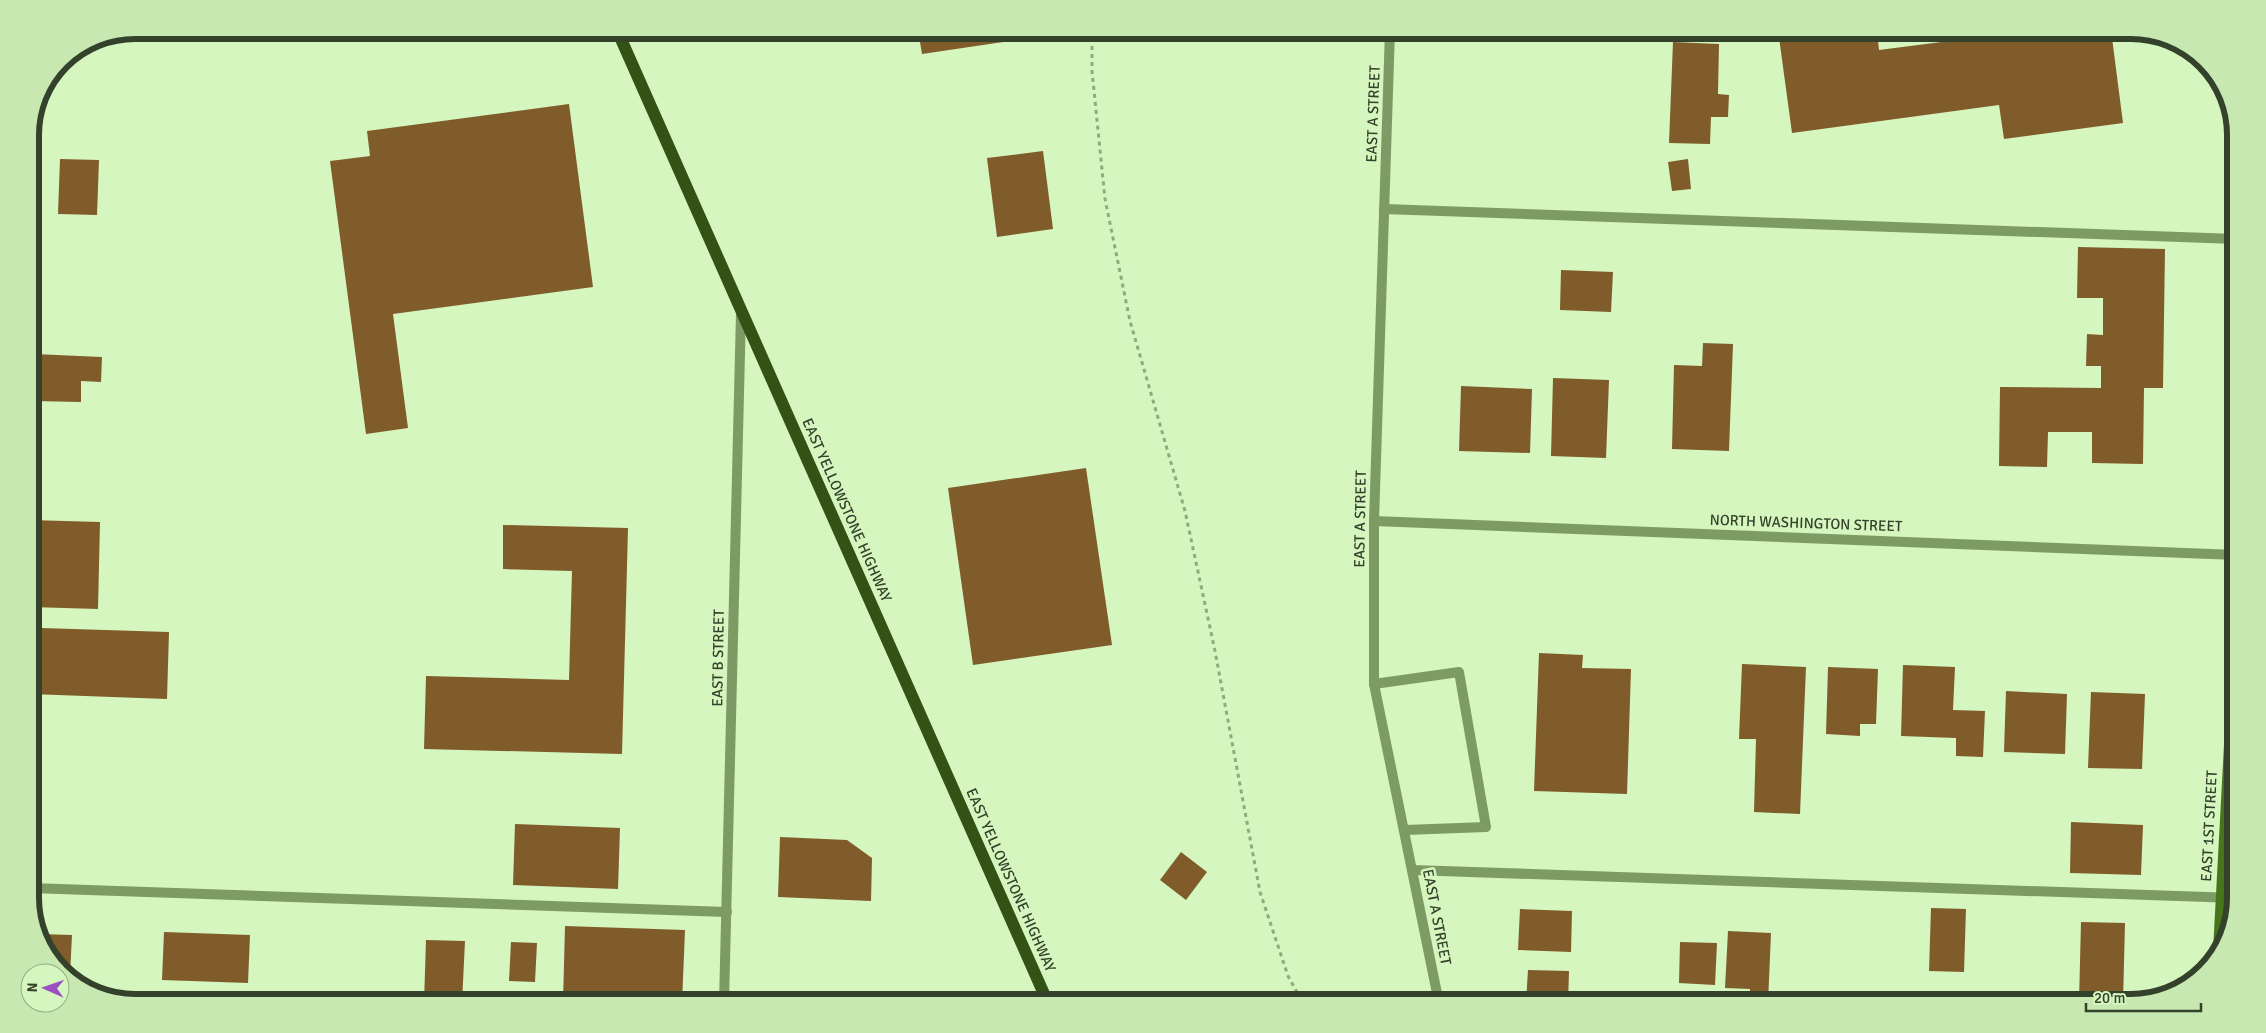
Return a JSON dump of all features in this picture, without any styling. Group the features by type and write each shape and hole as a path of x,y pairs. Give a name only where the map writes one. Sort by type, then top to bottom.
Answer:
{"main road":[{"name":"EAST YELLOWSTONE HIGHWAY","path":"620,39 1044,994"}],"street":[{"name":"EAST A STREET","path":"1390,39 1374,521 1374,684 1437,994"},
{"path":"1384,209 2227,239"},
{"name":"EAST B STREET","path":"724,994 741,313"},
{"name":"NORTH WASHINGTON STREET","path":"1374,521 2227,555"},
{"path":"1374,684 1459,672 1486,827 1405,830"},
{"name":"EAST 1ST STREET","path":"2219,937 2227,784"},
{"path":"1412,870 2227,897"},
{"path":"39,888 727,912"}],"path":[{"path":"1092,39 1092,71 1105,199 1130,321 1187,520 1215,651 1260,892 1288,976 1298,994"}],"building":[{"path":"920,39 1010,39 1010,41 922,54"},
{"path":"1779,39 1878,39 1879,50 1965,39 2112,39 2123,123 2004,139 1999,105 1792,133"},
{"path":"1673,42 1719,44 1718,94 1729,95 1728,117 1711,117 1710,144 1669,143"},
{"path":"569,104 593,287 393,314 408,428 366,434 330,161 370,156 367,131"},
{"path":"1043,151 1053,229 997,237 987,158"},
{"path":"60,159 99,160 97,215 58,214"},
{"path":"1688,159 1691,189 1672,191 1668,162"},
{"path":"2078,247 2165,249 2163,388 2144,388 2143,464 2092,463 2092,432 2048,432 2047,467 1999,466 2000,387 2101,388 2101,366 2086,366 2087,334 2103,335 2103,298 2077,298"},
{"path":"1561,270 1613,272 1611,312 1560,310"},
{"path":"1703,343 1733,344 1729,451 1672,449 1674,365 1702,366"},
{"path":"39,354 102,357 101,382 81,381 81,402 39,401"},
{"path":"1553,378 1609,380 1606,458 1551,456"},
{"path":"1461,386 1532,389 1530,453 1459,451"},
{"path":"1086,468 1112,645 973,665 948,488"},
{"path":"39,520 100,522 98,609 39,607"},
{"path":"503,525 628,528 622,754 424,749 426,676 569,680 572,571 503,569"},
{"path":"41,628 169,632 167,699 39,694"},
{"path":"1539,653 1583,655 1582,668 1631,669 1627,794 1534,791"},
{"path":"1742,664 1806,667 1800,814 1754,812 1756,739 1739,739"},
{"path":"1903,665 1955,667 1953,710 1985,711 1983,757 1956,756 1956,738 1901,736"},
{"path":"1828,667 1878,669 1876,724 1860,724 1860,736 1826,734"},
{"path":"2006,691 2067,694 2065,754 2004,752"},
{"path":"2091,692 2145,694 2142,769 2088,768"},
{"path":"2071,822 2143,825 2141,875 2070,873"},
{"path":"515,824 620,828 618,889 513,885"},
{"path":"780,837 847,840 872,858 871,901 778,897"},
{"path":"1181,852 1207,872 1186,900 1160,880"},
{"path":"1931,908 1966,909 1964,972 1929,971"},
{"path":"1520,909 1572,911 1571,952 1518,950"},
{"path":"2081,922 2125,923 2123,994 2079,994"},
{"path":"565,926 685,930 682,994 563,994"},
{"path":"1728,931 1771,933 1768,994 1750,994 1750,989 1725,988"},
{"path":"164,932 250,935 248,983 162,980"},
{"path":"46,934 72,935 70,970 70,963 62,962"},
{"path":"426,940 465,941 462,994 424,994"},
{"path":"511,942 537,943 535,982 509,981"},
{"path":"1680,942 1717,943 1715,985 1679,983"},
{"path":"1528,970 1569,971 1568,994 1527,994"}]}
